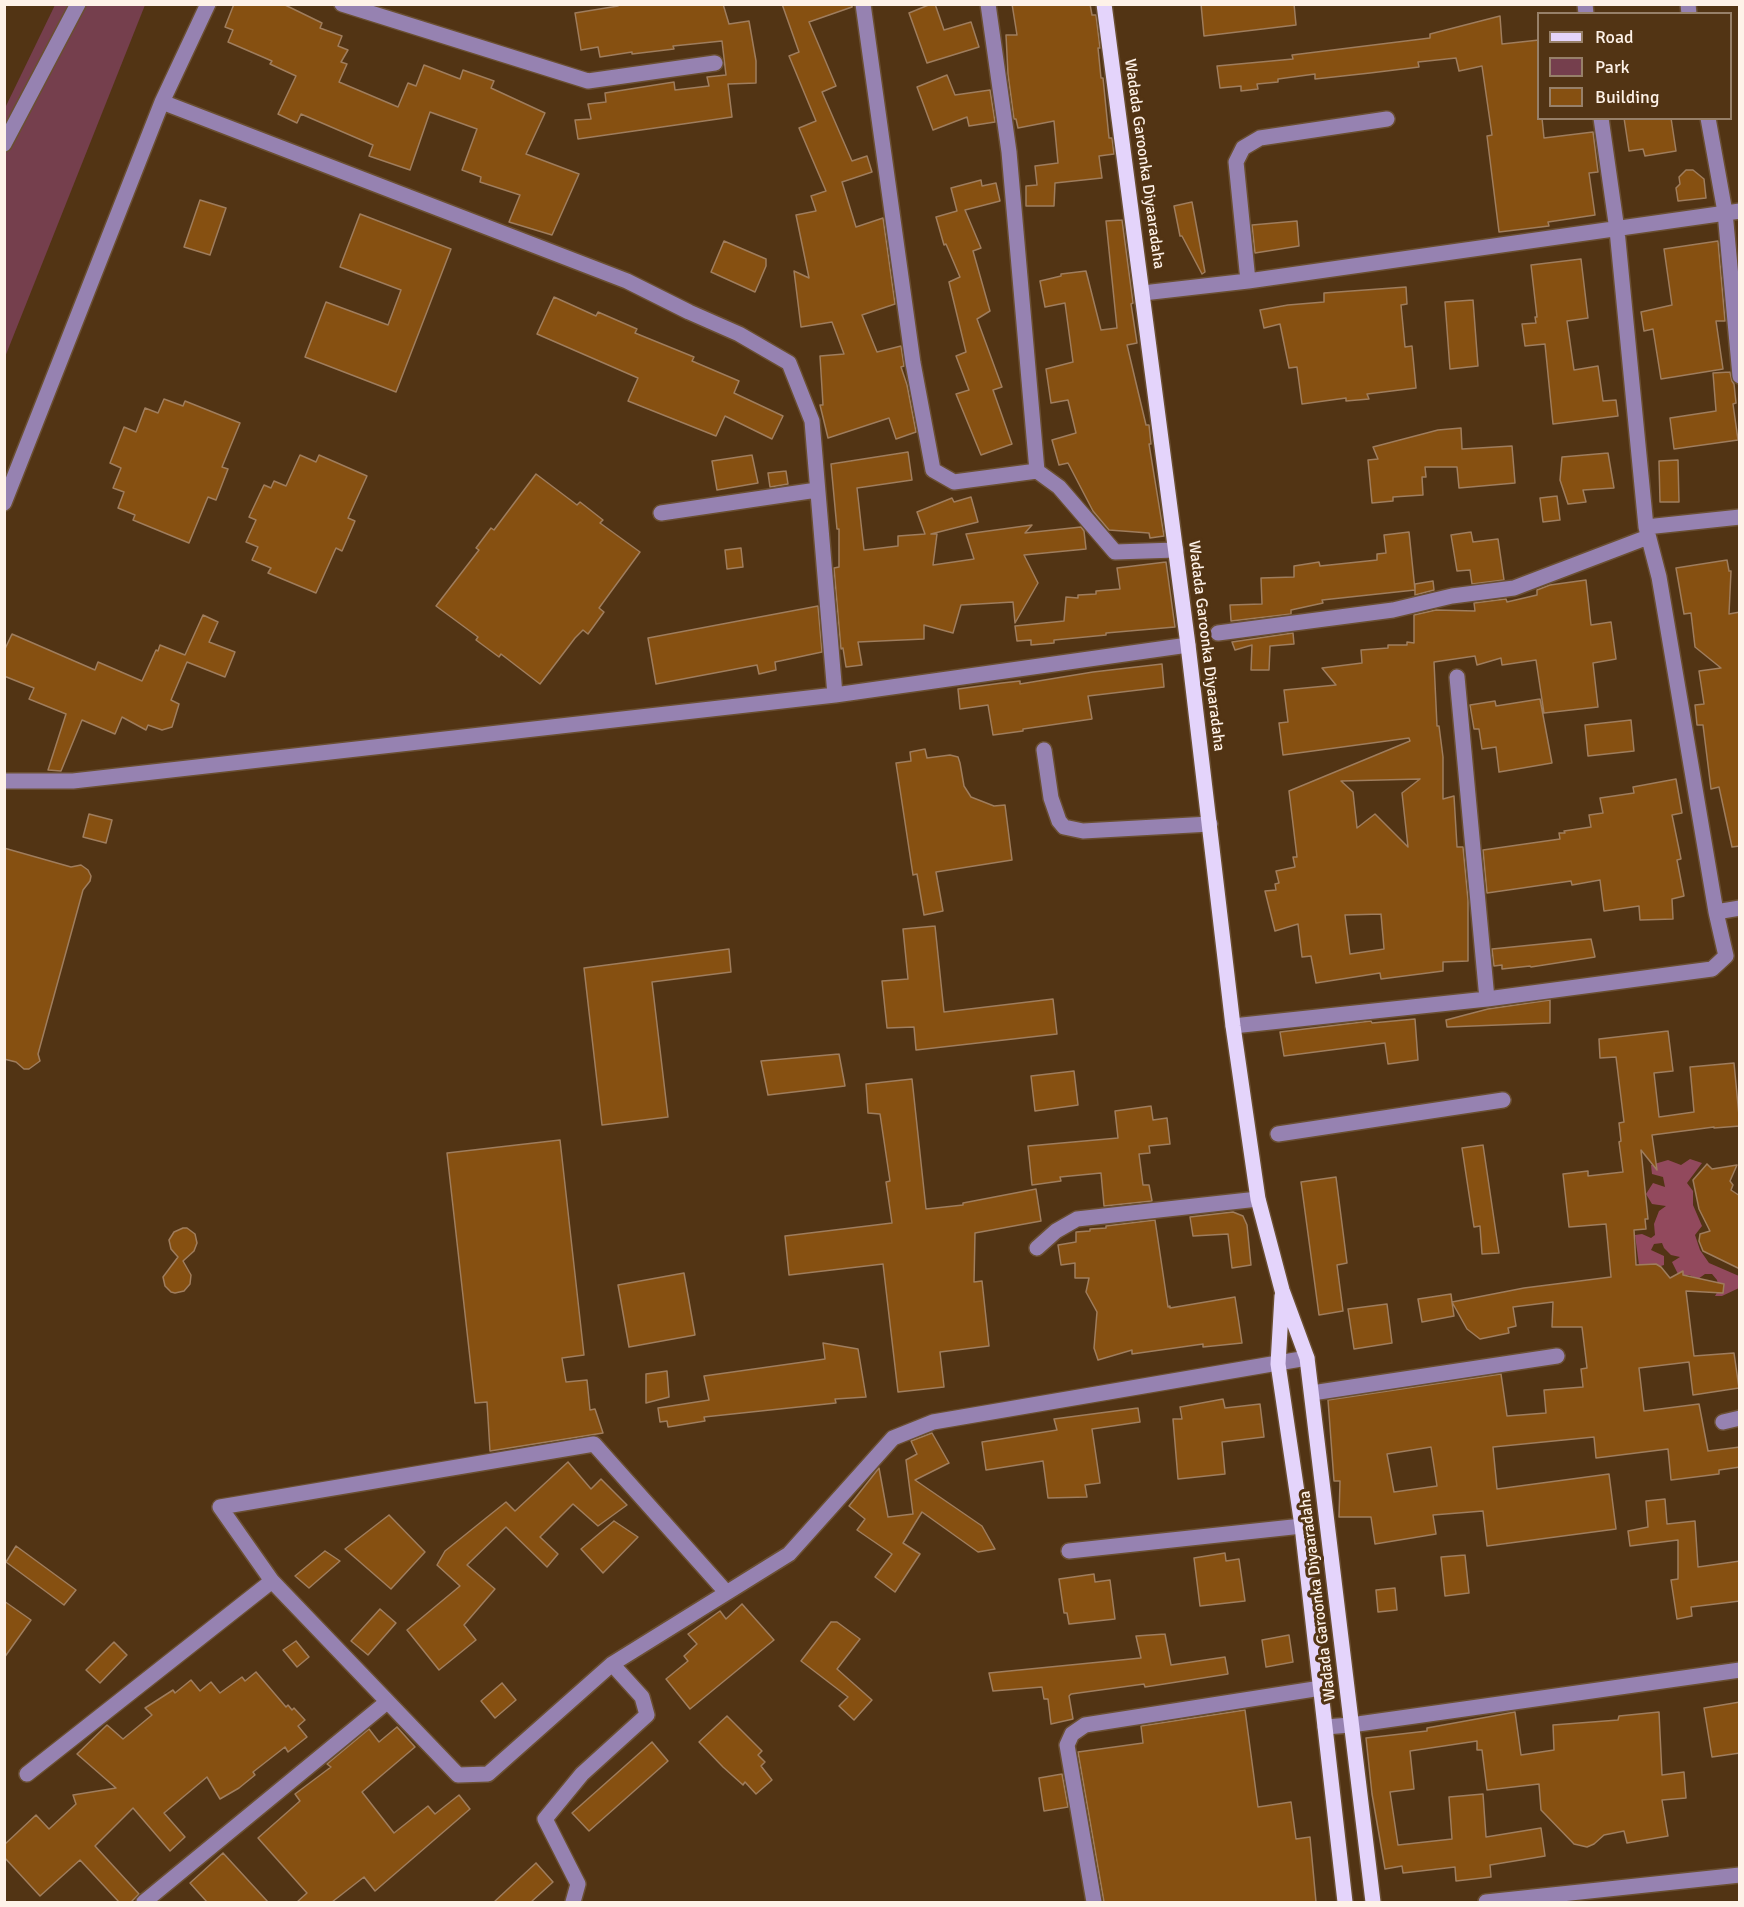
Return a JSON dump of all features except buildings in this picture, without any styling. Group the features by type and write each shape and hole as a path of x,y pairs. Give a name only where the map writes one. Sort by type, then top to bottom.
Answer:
{"main road":[{"name":"Wadada Garoonka Diyaaradaha","path":"1104,4 1188,645 1233,1026 1258,1199 1282,1290 1307,1358 1373,1902"},
{"name":"Wadada Garoonka Diyaaradaha","path":"1282,1290 1278,1364 1302,1526 1345,1902"}],"street":[{"path":"4,144 78,4"},
{"path":"4,503 162,102 208,4"},
{"path":"342,4 588,81 715,63"},
{"path":"862,4 913,363 933,470 954,482 1037,471 1059,487 1114,552 1176,550"},
{"path":"988,4 1009,152 1037,471"},
{"path":"162,102 627,281 739,334 789,363 812,421 835,695"},
{"path":"1248,281 1236,162 1243,148 1260,138 1387,119"},
{"path":"1233,1026 1487,999 1712,969 1726,956 1716,912 1659,577 1647,532 1617,230 1601,120"},
{"path":"1709,120 1732,211 1740,376"},
{"path":"1143,293 1248,281 1617,230 1732,211"},
{"path":"661,513 817,490"},
{"path":"1218,633 1393,610 1452,596 1514,588 1647,532 1740,517"},
{"path":"4,781 73,781 835,695 1188,645"},
{"path":"1457,677 1487,999"},
{"path":"1044,750 1051,798 1059,821 1065,827 1083,831 1210,824"},
{"path":"1716,912 1740,908"},
{"path":"1278,1134 1503,1100"},
{"path":"1037,1248 1056,1231 1077,1219 1258,1199"},
{"path":"1312,1393 1557,1356"},
{"path":"726,1592 594,1444 220,1507 272,1581 458,1775 488,1774 612,1664 789,1554 893,1438 933,1422 1307,1358"},
{"path":"1723,1422 1740,1418"},
{"path":"1070,1551 1302,1526"},
{"path":"27,1774 272,1581"},
{"path":"573,1902 578,1884 545,1819 582,1774 648,1715 642,1697 612,1664"},
{"path":"1325,1727 1740,1671"},
{"path":"1094,1902 1067,1745 1072,1734 1085,1725 1321,1688"},
{"path":"144,1902 387,1702"},
{"path":"1486,1902 1740,1875"}],"green space":[{"path":"55,5 145,5 5,357 5,108"}],"shaded area":[{"path":"1690,1159 1702,1163 1687,1183 1693,1191 1693,1205 1702,1226 1695,1235 1700,1250 1709,1263 1739,1276 1739,1288 1722,1296 1715,1296 1719,1289 1717,1280 1712,1274 1705,1274 1698,1279 1689,1275 1679,1276 1672,1262 1680,1257 1671,1255 1662,1243 1654,1244 1651,1250 1664,1256 1664,1265 1654,1268 1639,1265 1635,1235 1642,1234 1651,1238 1655,1235 1654,1224 1659,1211 1666,1206 1652,1204 1646,1194 1653,1183 1665,1187 1663,1177 1652,1174 1651,1165 1668,1160 1681,1165"}]}
